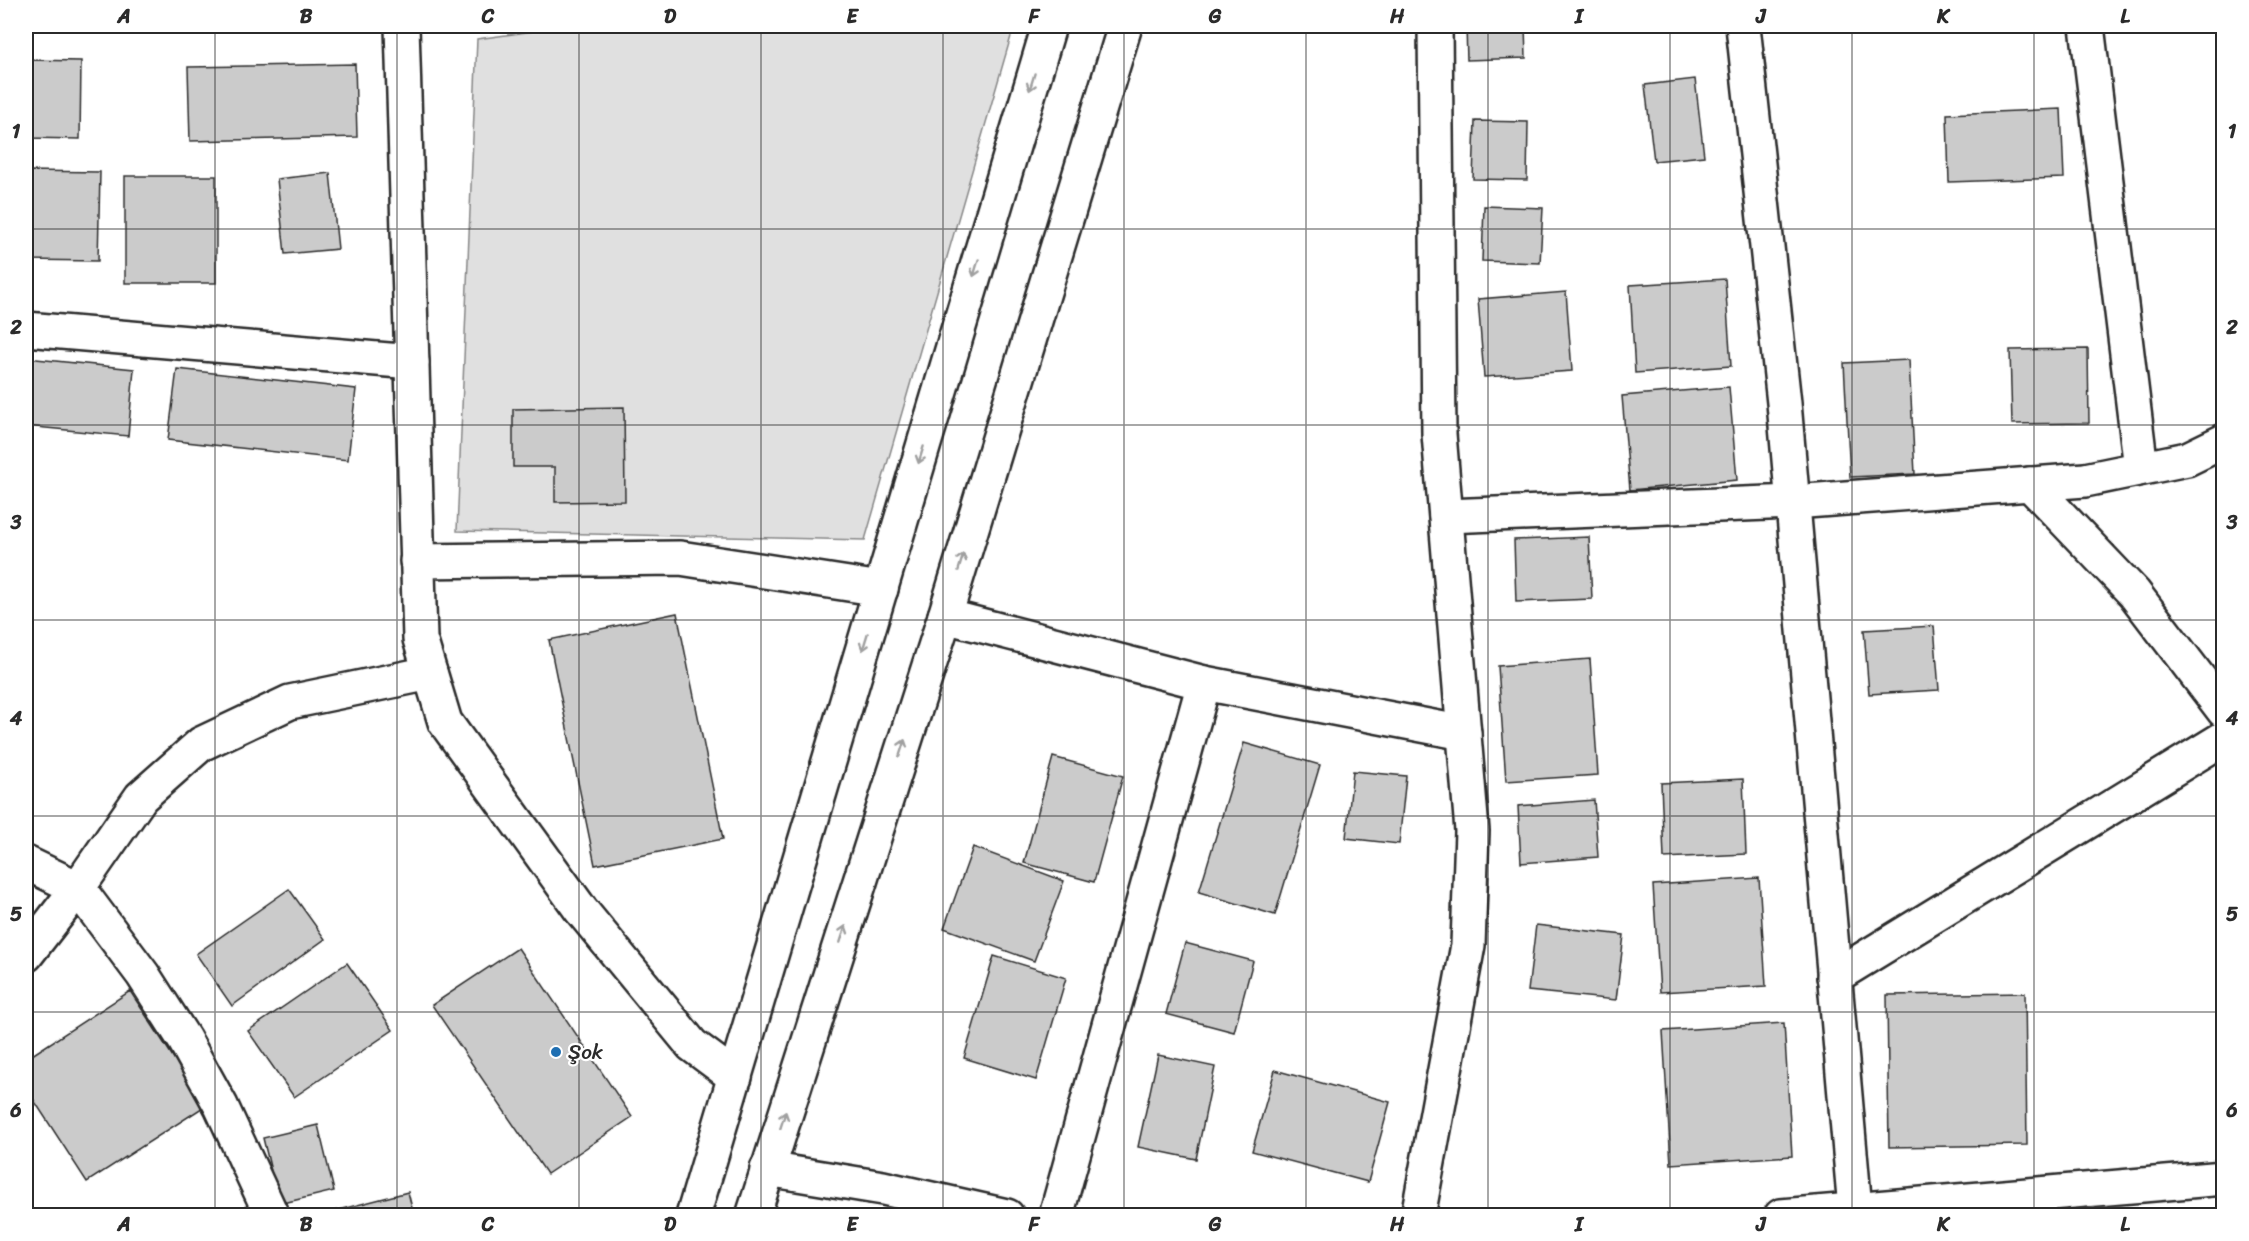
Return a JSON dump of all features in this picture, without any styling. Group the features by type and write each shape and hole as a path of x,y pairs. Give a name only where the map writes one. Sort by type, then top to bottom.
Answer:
{"street":[{"path":"402,26 420,639 445,722 581,910 692,1045 735,1077"},
{"path":"693,1215 1049,26"},
{"path":"753,1215 945,616 1125,26"},
{"path":"1418,1215 1468,945 1472,831 1439,434 1435,26"},
{"path":"1743,26 1793,502 1855,1209"},
{"path":"2087,26 2141,468"},
{"path":"26,329 412,362"},
{"path":"1446,516 1793,502 2085,480 2187,459 2223,441"},
{"path":"2030,484 2134,593 2223,711"},
{"path":"417,561 680,558 881,589"},
{"path":"945,616 1204,683 1464,733"},
{"path":"26,955 78,888 141,797 201,744 290,702 430,673"},
{"path":"1056,1215 1204,683"},
{"path":"1834,977 2223,738"},
{"path":"26,863 78,888 143,975 184,1040 226,1116 272,1215"},
{"path":"767,1169 883,1188 1007,1215"},
{"path":"1781,1215 2223,1178"}],"shaded area":[{"path":"570,26 1014,26 865,540 457,531 477,39"}],"building":[{"path":"26,26 122,26 122,27"},
{"path":"204,26 340,26 340,29"},
{"path":"1466,26 1525,26 1526,58 1467,60"},
{"path":"26,60 81,61 80,139 26,138"},
{"path":"355,64 357,137 190,141 188,67"},
{"path":"1695,79 1704,156 1654,161 1645,85"},
{"path":"2061,109 2064,178 1949,182 1947,114"},
{"path":"1475,121 1528,122 1527,180 1473,179"},
{"path":"26,171 100,172 98,261 26,260"},
{"path":"330,173 338,249 285,254 277,179"},
{"path":"125,176 216,176 216,283 125,283"},
{"path":"1484,206 1543,208 1540,263 1482,261"},
{"path":"1725,279 1731,366 1635,373 1630,285"},
{"path":"1566,292 1572,371 1484,377 1478,299"},
{"path":"2088,349 2089,423 2012,424 2010,350"},
{"path":"26,358 134,369 128,436 26,426"},
{"path":"1909,360 1915,474 1850,477 1844,363"},
{"path":"177,369 356,389 348,460 168,440"},
{"path":"1729,387 1737,480 1630,490 1622,396"},
{"path":"624,407 625,501 555,502 555,467 513,467 513,409"},
{"path":"1589,537 1592,599 1516,602 1514,540"},
{"path":"677,613 723,839 595,865 549,640"},
{"path":"1934,626 1939,690 1869,694 1864,630"},
{"path":"1590,659 1598,775 1506,781 1498,666"},
{"path":"1244,743 1320,765 1275,915 1199,892"},
{"path":"1053,757 1123,776 1094,882 1024,863"},
{"path":"1353,771 1406,776 1399,844 1346,838"},
{"path":"1743,779 1746,854 1664,858 1661,783"},
{"path":"1594,800 1598,857 1521,863 1518,806"},
{"path":"973,847 1064,881 1034,961 944,928"},
{"path":"1759,878 1766,986 1660,992 1653,885"},
{"path":"289,889 325,939 232,1006 196,954"},
{"path":"1536,925 1624,935 1616,1000 1528,991"},
{"path":"1185,943 1253,961 1234,1032 1166,1014"},
{"path":"518,948 632,1117 547,1174 432,1005"},
{"path":"994,956 1066,978 1036,1080 964,1058"},
{"path":"347,963 393,1030 294,1097 248,1031"},
{"path":"130,991 205,1106 87,1182 26,1088 26,1059"},
{"path":"2025,993 2027,1145 1889,1147 1887,995"},
{"path":"1784,1023 1792,1156 1671,1164 1663,1031"},
{"path":"1158,1055 1215,1067 1196,1159 1138,1147"},
{"path":"1275,1070 1390,1102 1368,1182 1252,1151"},
{"path":"318,1125 334,1191 279,1204 263,1138"},
{"path":"408,1192 414,1216 326,1216 326,1213"}],"place":[{"name":"Şok","path":"556,1052"}]}
